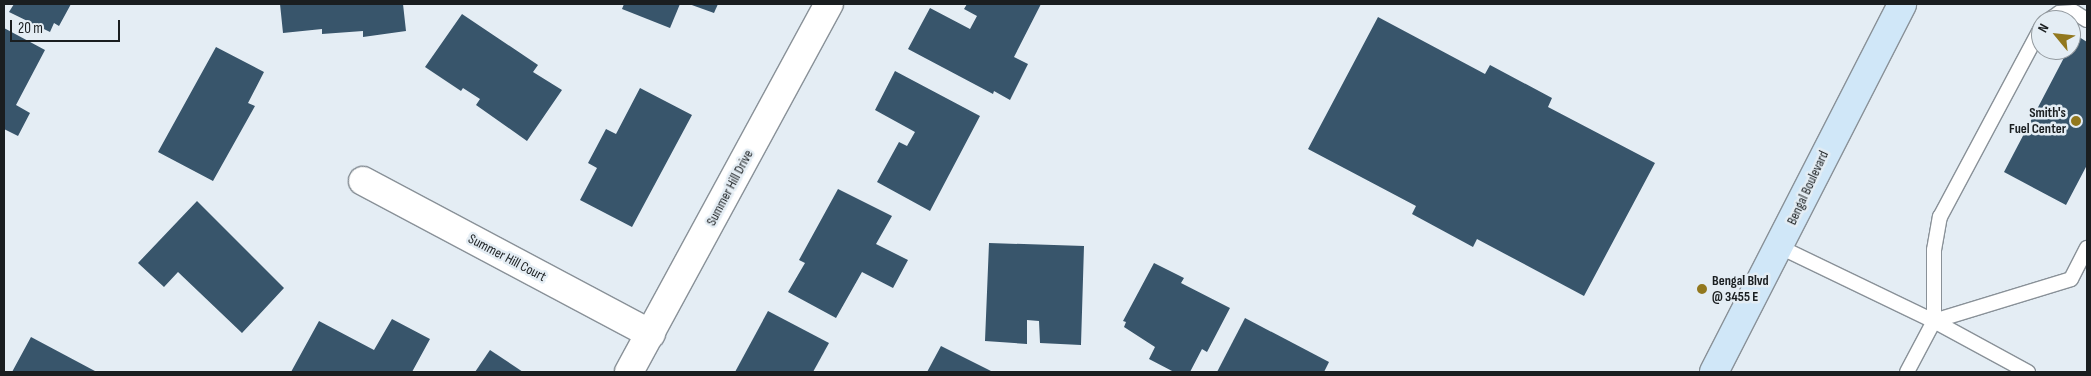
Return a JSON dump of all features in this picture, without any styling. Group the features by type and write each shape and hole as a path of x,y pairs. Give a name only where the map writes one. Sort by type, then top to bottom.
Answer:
{"main road":[{"name":"Bengal Boulevard","path":"1714,372 1780,248 1829,143 1902,4"}],"street":[{"name":"Summer Hill Drive","path":"629,372 829,4"},
{"name":"Summer Hill Court","path":"363,181 651,334"}],"lane":[{"path":"1907,372 1934,321 1934,250 1940,217 2031,47"},
{"path":"1780,248 1934,321 2028,372"},
{"path":"1934,321 2071,279 2087,248"}],"building":[{"path":"14,4 71,4 59,26 54,23 50,32 9,12"},
{"path":"280,4 403,4 406,31 363,37 363,31 322,34 322,29 283,33"},
{"path":"624,4 680,4 670,28 622,9"},
{"path":"689,4 718,4 714,13"},
{"path":"967,4 1041,4 1014,57 1028,64 1010,100 994,91 993,94 908,49 930,8 970,29 977,16 964,9"},
{"path":"462,14 538,65 533,72 562,90 527,141 476,105 480,99 463,88 461,91 425,67"},
{"path":"1378,17 1485,74 1490,65 1552,98 1548,107 1655,163 1584,296 1477,239 1473,247 1412,214 1416,206 1308,149"},
{"path":"4,28 45,50 16,105 30,113 18,136 4,129"},
{"path":"2081,38 2087,42 2087,165 2066,205 2004,172 2063,60 2081,60"},
{"path":"216,47 264,72 248,103 255,106 213,181 158,152"},
{"path":"895,71 980,116 930,211 877,182 899,142 907,146 915,132 875,110"},
{"path":"640,88 692,115 632,227 580,200 597,168 588,163 606,129 616,134"},
{"path":"838,189 892,216 876,244 908,260 893,288 862,272 836,318 788,292 805,263 799,260"},
{"path":"197,201 284,288 242,333 178,272 164,287 138,263"},
{"path":"989,243 1084,246 1081,345 1040,343 1039,321 1027,320 1027,344 985,341"},
{"path":"1154,263 1184,278 1181,283 1230,308 1207,352 1202,349 1190,372 1174,372 1149,359 1155,347 1124,327 1126,322 1123,321"},
{"path":"768,311 829,343 813,372 735,372"},
{"path":"1245,318 1329,362 1324,372 1217,372"},
{"path":"392,319 430,339 412,372 291,372 319,321 374,350"},
{"path":"31,337 93,370 97,372 12,372"},
{"path":"941,346 993,372 927,372"},
{"path":"490,350 523,372 475,372"}],"place":[{"name":"Smith's Fuel Center","path":"2076,121"},
{"name":"Bengal Blvd @ 3455 E","path":"1702,289"}]}
